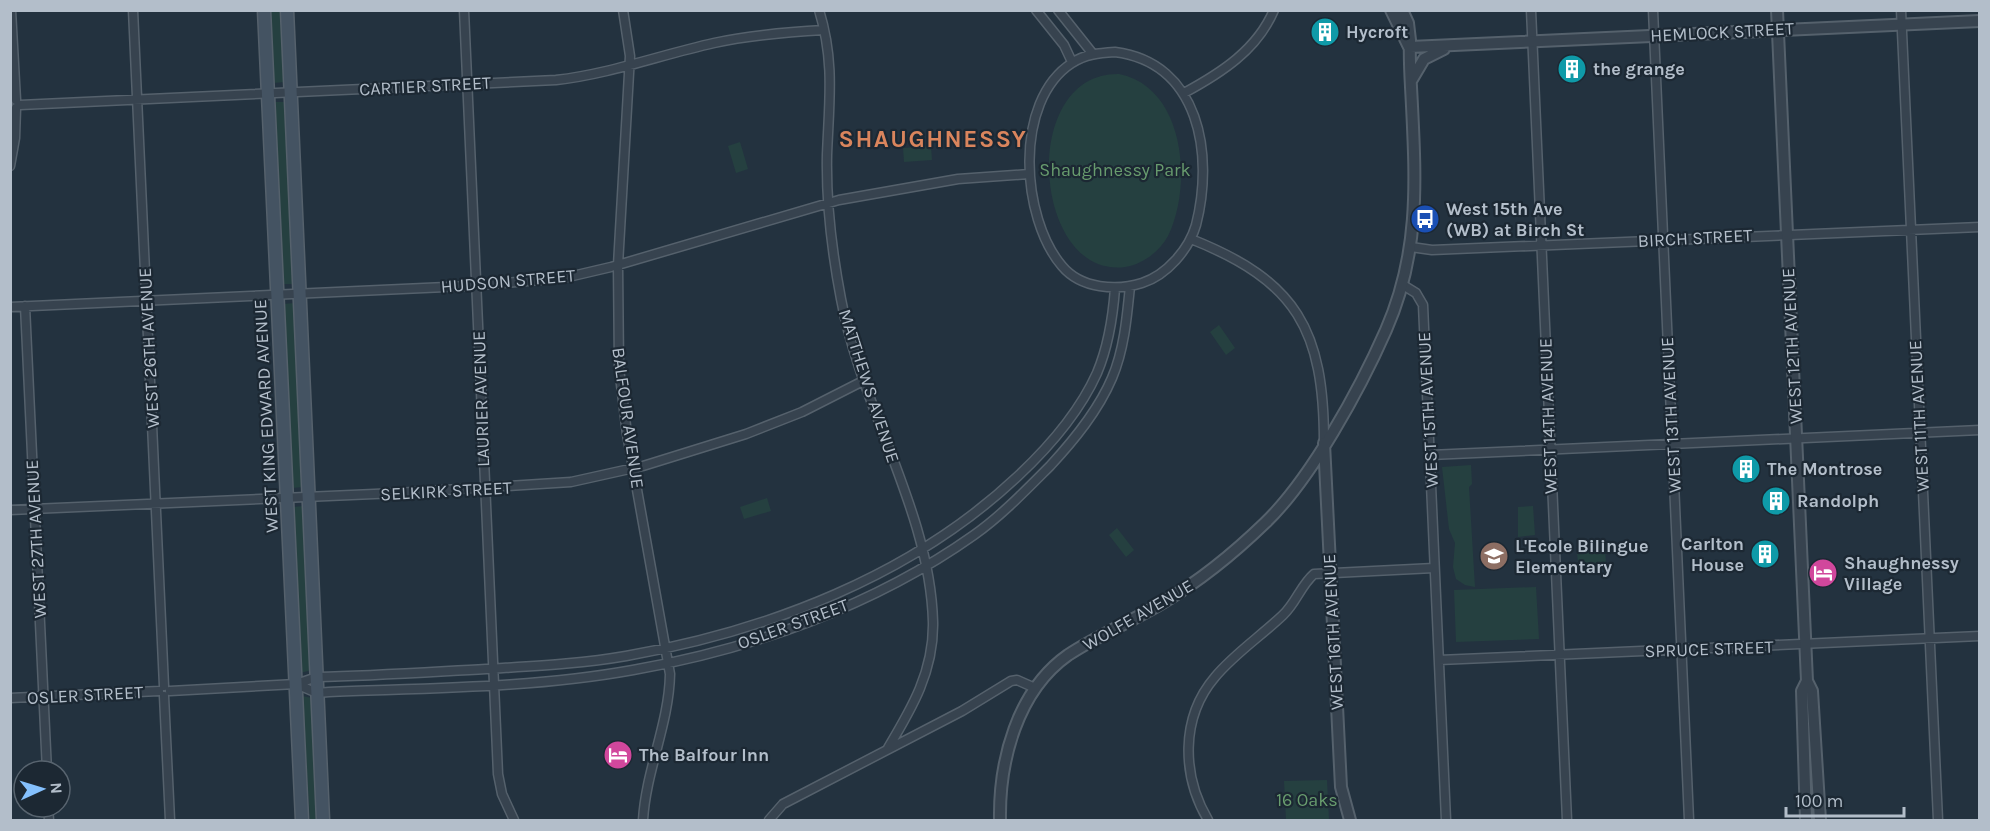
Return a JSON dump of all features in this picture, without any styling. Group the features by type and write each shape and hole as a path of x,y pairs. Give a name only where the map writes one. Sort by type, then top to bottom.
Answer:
{"main road":[{"name":"WEST KING EDWARD AVENUE","path":"264,10 302,820"},
{"name":"WEST KING EDWARD AVENUE","path":"287,10 323,820"}],"street":[{"path":"10,166 14,151 15,105 11,10"},
{"name":"WEST 26TH AVENUE","path":"133,10 170,820"},
{"name":"LAURIER AVENUE","path":"464,10 500,784 514,820"},
{"name":"BALFOUR AVENUE","path":"623,10 630,67 618,265 619,368 633,468 668,663 667,708 652,765 644,820"},
{"name":"MATTHEWS AVENUE","path":"819,10 830,57 832,88 827,155 829,203 841,301 863,381 897,474 921,550 933,621 931,653 921,690 888,748"},
{"path":"1036,10 1064,45 1072,62"},
{"path":"1058,10 1093,54"},
{"path":"1184,93 1230,65 1246,51 1264,31 1274,10"},
{"path":"1391,10 1408,42"},
{"path":"1402,10 1408,23"},
{"path":"1403,285 1412,247 1415,177 1408,42 1409,10"},
{"name":"WEST 14TH AVENUE","path":"1531,10 1567,820"},
{"name":"WEST 13TH AVENUE","path":"1653,10 1689,820"},
{"name":"WEST 12TH AVENUE","path":"1777,10 1805,645 1807,681 1812,691 1820,820"},
{"name":"WEST 11TH AVENUE","path":"1901,10 1938,820"},
{"name":"HEMLOCK STREET","path":"1408,42 1449,47 1465,44 1980,21"},
{"name":"CARTIER STREET","path":"15,105 555,80 630,67 714,43 771,34 824,30"},
{"name":"HEMLOCK STREET","path":"1408,42 1448,40 1465,44"},
{"path":"1411,81 1424,59 1449,47"},
{"path":"1115,52 1135,54 1154,62 1171,76 1184,93 1196,123 1202,155 1202,194 1191,239 1165,270 1149,281 1115,288 1076,278 1062,267 1046,240 1036,214 1029,174 1033,124 1044,94 1059,74 1072,62 1093,54 1115,52"},
{"name":"HUDSON STREET","path":"10,307 476,286 564,278 618,265 829,203 958,178 1029,174"},
{"name":"BIRCH STREET","path":"1412,247 1432,250 1980,227"},
{"path":"1191,239 1242,262 1265,277 1287,297 1299,315 1310,338 1321,381 1324,443"},
{"name":"WOLFE AVENUE","path":"1000,820 1007,758 1021,715 1035,688 1071,654 1164,602 1236,550 1280,508 1324,443 1376,353 1403,285"},
{"name":"WEST 15TH AVENUE","path":"1403,285 1416,294 1423,305 1446,820"},
{"name":"OSLER STREET","path":"296,684 317,693 582,677 668,663 782,632 852,604 925,567 998,516 1071,443 1093,414 1113,377 1124,337 1130,286"},
{"name":"OSLER STREET","path":"10,698 296,684 317,677 581,663 666,648 729,633 779,616 844,591 946,535 988,504 1032,463 1080,404 1097,372 1109,335 1115,288"},
{"name":"WEST 27TH AVENUE","path":"25,306 46,759"},
{"name":"SELKIRK STREET","path":"10,510 485,489 572,482 633,468 746,434 802,412 863,381"},
{"path":"1430,455 1980,430"},
{"name":"WEST 16TH AVENUE","path":"1324,443 1341,787 1350,820"},
{"path":"1208,820 1192,783 1188,749 1191,726 1203,693 1216,676 1288,611 1311,576 1434,568"},
{"name":"SPRUCE STREET","path":"1439,660 1980,636"},
{"path":"769,820 783,804 962,711 1011,681 1035,688"},
{"name":"WEST 12TH AVENUE","path":"1806,820 1802,691 1807,681"}],"green space":[{"path":"269,11 282,11 285,82 273,83"},
{"name":"Shaughnessy Park","path":"1119,74 1141,83 1158,98 1170,118 1178,141 1181,166 1176,215 1168,236 1150,256 1125,267 1094,262 1071,242 1056,211 1049,174 1052,137 1064,105 1086,82"},
{"path":"274,102 286,102 294,284 282,284"},
{"path":"740,142 748,169 736,173 728,146"},
{"path":"931,146 932,160 904,162 903,148"},
{"path":"295,303 304,487 291,488 283,304"},
{"path":"1219,325 1235,348 1226,355 1210,332"},
{"path":"1471,465 1472,484 1469,487 1475,587 1465,585 1456,579 1453,567 1455,543 1449,529 1442,467"},
{"path":"767,498 771,511 744,519 740,507"},
{"path":"304,506 312,670 300,673 293,507"},
{"path":"1533,506 1535,535 1518,537 1518,507"},
{"path":"1117,528 1134,550 1126,557 1109,535"},
{"path":"1605,550 1606,563 1578,564 1577,551"},
{"path":"1536,587 1539,639 1456,642 1454,590"},
{"path":"302,696 312,698 319,820 310,820"},
{"name":"16 Oaks","path":"1327,780 1329,820 1286,820 1284,781"}],"place":[{"name":"Hycroft","path":"1325,32"},
{"name":"the grange","path":"1572,69"},
{"name":"West 15th Ave (WB) at Birch St","path":"1425,219"},
{"name":"The Montrose","path":"1746,469"},
{"name":"Randolph","path":"1776,501"},
{"name":"Carlton House","path":"1765,554"},
{"name":"L'Ecole Bilingue Elementary","path":"1494,556"},
{"name":"Shaughnessy Village","path":"1823,573"},
{"name":"The Balfour Inn","path":"618,755"}],"district":[{"name":"SHAUGHNESSY","path":"933,139"}]}
